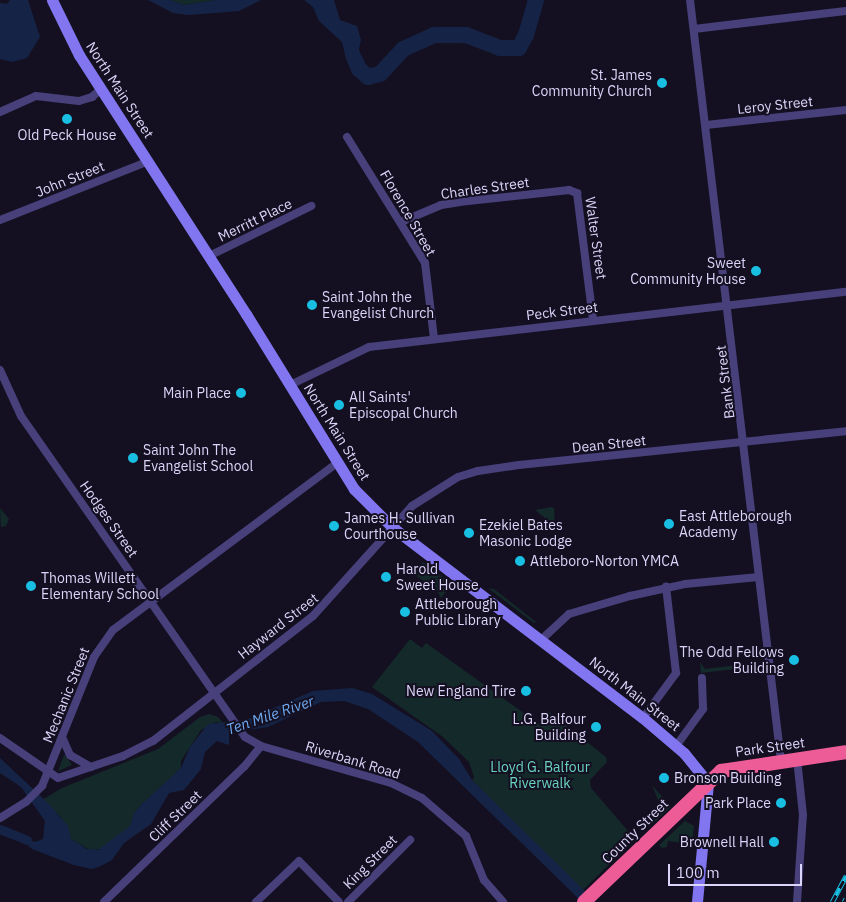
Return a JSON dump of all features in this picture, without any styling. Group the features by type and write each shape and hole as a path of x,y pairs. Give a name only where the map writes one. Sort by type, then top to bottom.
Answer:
{"highway":[{"name":"Park Street","path":"708,782 724,770 844,753"},
{"name":"County Street","path":"588,898 708,782"}],"main road":[{"name":"North Main Street","path":"52,0 78,55 209,256 290,385 336,464 354,489 392,526 643,718 676,746 708,782"},
{"path":"697,902 708,782"}],"street":[{"name":"Bank Street","path":"690,0 729,304 781,761"},
{"path":"694,29 846,11"},
{"path":"0,112 36,96 79,101 92,97 100,89"},
{"name":"Leroy Street","path":"706,125 846,110"},
{"name":"Florence Street","path":"347,136 425,263 434,338"},
{"name":"John Street","path":"0,220 148,161"},
{"name":"Charles Street","path":"401,222 441,206 459,202 574,192"},
{"name":"Walter Street","path":"574,192 581,200 593,320"},
{"name":"Merritt Place","path":"209,256 311,206"},
{"name":"Peck Street","path":"290,385 370,347 434,338 846,292"},
{"name":"Hodges Street","path":"0,370 21,416 231,718 243,734 260,746"},
{"name":"Dean Street","path":"392,526 434,490 478,471 846,432"},
{"name":"Mechanic Street","path":"0,818 26,802 40,789 99,647 119,623 336,464"},
{"name":"Hayward Street","path":"213,693 313,616 392,526"},
{"path":"541,640 569,614 666,587 759,577"},
{"path":"643,718 676,673 666,587"},
{"path":"676,746 703,709 702,678"},
{"path":"0,738 48,773 61,778 152,741 213,693"},
{"path":"62,737 70,755 91,767"},
{"name":"Cliff Street","path":"104,902 260,746"},
{"name":"Riverbank Road","path":"260,746 384,780 422,798 466,836 484,880 503,902"},
{"path":"796,902 803,815 797,759"},
{"name":"King Street","path":"348,902 410,840"},
{"path":"256,902 299,861 338,902"}],"green space":[{"path":"170,0 217,0 184,5"},
{"path":"0,508 9,519 6,526 1,527"},
{"path":"554,508 555,526 535,510"},
{"path":"423,562 452,584 441,598 437,590 412,573"},
{"path":"488,588 494,589 536,622 534,623"},
{"name":"Lloyd G. Balfour Riverwalk","path":"410,639 422,648 426,643 539,724 549,712 606,757 607,762 590,780 591,788 635,839 583,890 472,780 474,777 469,762 443,737 372,687"},
{"path":"700,662 705,669 745,664 744,668 701,673"},
{"path":"209,714 218,717 224,724 216,722 201,730 181,761 181,768 134,813 130,826 102,849 90,850 71,839 61,817 42,800 62,788 158,749 200,717"},
{"path":"64,755 72,765 58,771"},
{"path":"652,785 671,807 649,827 660,805"},
{"path":"685,821 694,826 692,844 668,841 667,847 662,848 659,845"}],"water":[{"path":"10,0 28,0 40,37 27,58 12,62 0,59 0,3 7,4"},
{"path":"148,0 170,0 184,5 217,0 261,0 239,11 189,15 173,13"},
{"path":"304,0 334,0 340,20 357,26 361,40 359,49 369,83 356,75 346,59 342,42 319,21 313,7"},
{"name":"Ten Mile River","path":"352,688 372,694 432,731 459,759 472,780 596,902 582,902 418,742 368,709 344,701 321,702 268,727 229,733 229,745 217,741 205,752 201,769 184,790 169,793 151,824 124,843 112,860 101,866 92,869 74,865 32,849 18,836 35,842 43,839 45,821 21,787 0,773 0,758 48,803 68,826 71,839 87,849 98,850 130,826 134,813 181,768 190,747 208,724 246,720 313,691"}],"waterway":[{"path":"355,60 359,69 368,77 380,74 403,49 434,35 466,35 500,48 519,48 526,35 536,0"},
{"path":"0,829 27,840"}],"railway":[{"path":"832,902 846,876"},
{"path":"844,902 846,898"}],"place":[{"name":"St. James Community Church","path":"662,83"},
{"name":"Old Peck House","path":"67,119"},
{"name":"Sweet Community House","path":"756,271"},
{"name":"Saint John the Evangelist Church","path":"312,305"},
{"name":"Main Place","path":"241,393"},
{"name":"All Saints' Episcopal Church","path":"339,405"},
{"name":"Saint John The Evangelist School","path":"133,458"},
{"name":"East Attleborough Academy","path":"669,524"},
{"name":"James H. Sullivan Courthouse","path":"334,526"},
{"name":"Ezekiel Bates Masonic Lodge","path":"469,533"},
{"name":"Attleboro-Norton YMCA","path":"520,561"},
{"name":"Harold Sweet House","path":"386,577"},
{"name":"Thomas Willett Elementary School","path":"31,586"},
{"name":"Attleborough Public Library","path":"405,612"},
{"name":"The Odd Fellows Building","path":"794,660"},
{"name":"New England Tire","path":"526,691"},
{"name":"L.G. Balfour Building","path":"596,727"},
{"name":"Bronson Building","path":"664,778"},
{"name":"Park Place","path":"781,803"},
{"name":"Brownell Hall","path":"774,842"}]}
